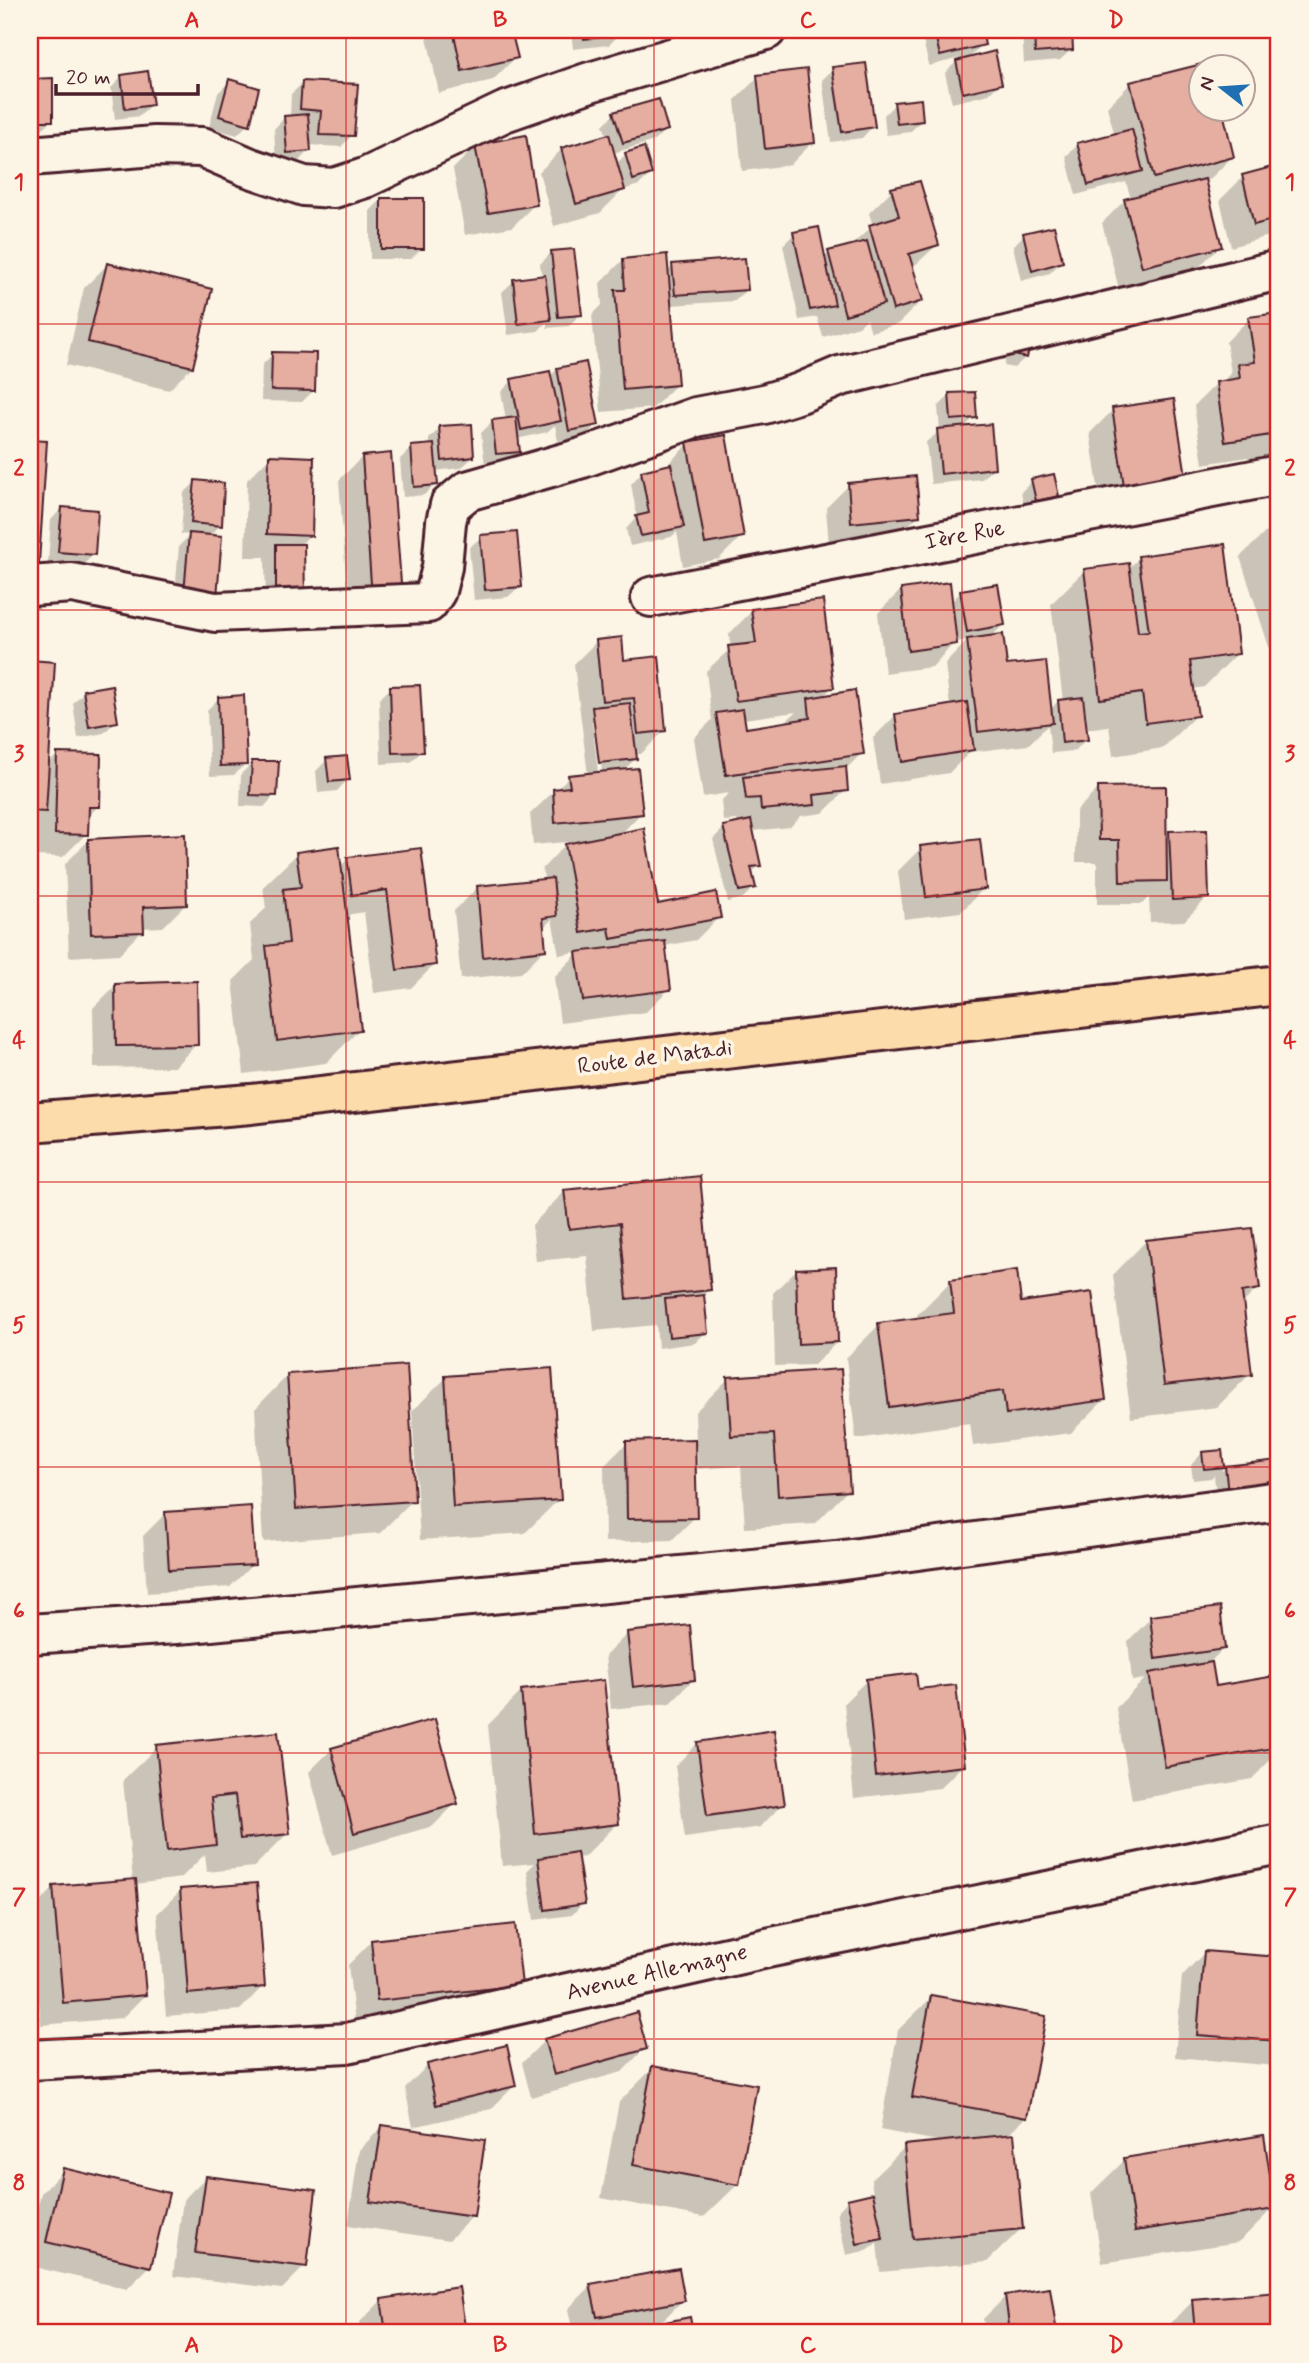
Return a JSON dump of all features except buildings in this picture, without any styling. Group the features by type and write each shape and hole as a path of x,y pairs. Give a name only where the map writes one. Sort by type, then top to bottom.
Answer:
{"highway":[{"name":"Route de Matadi","path":"30,1122 251,1104 1279,985"}],"street":[{"path":"30,156 155,146 202,147 248,167 304,186 334,188 365,178 504,112 590,82 766,30"},
{"path":"30,586 72,583 215,612 428,603 436,591 442,567 450,505 467,491 582,458 696,417 764,404 800,393 840,376 1279,270"},
{"name":"Ière Rue","path":"650,597 1279,475"},
{"path":"30,1634 204,1622 836,1561 1279,1501"},
{"name":"Avenue Allemagne","path":"30,2060 347,2043 767,1948 1279,1844"}]}
